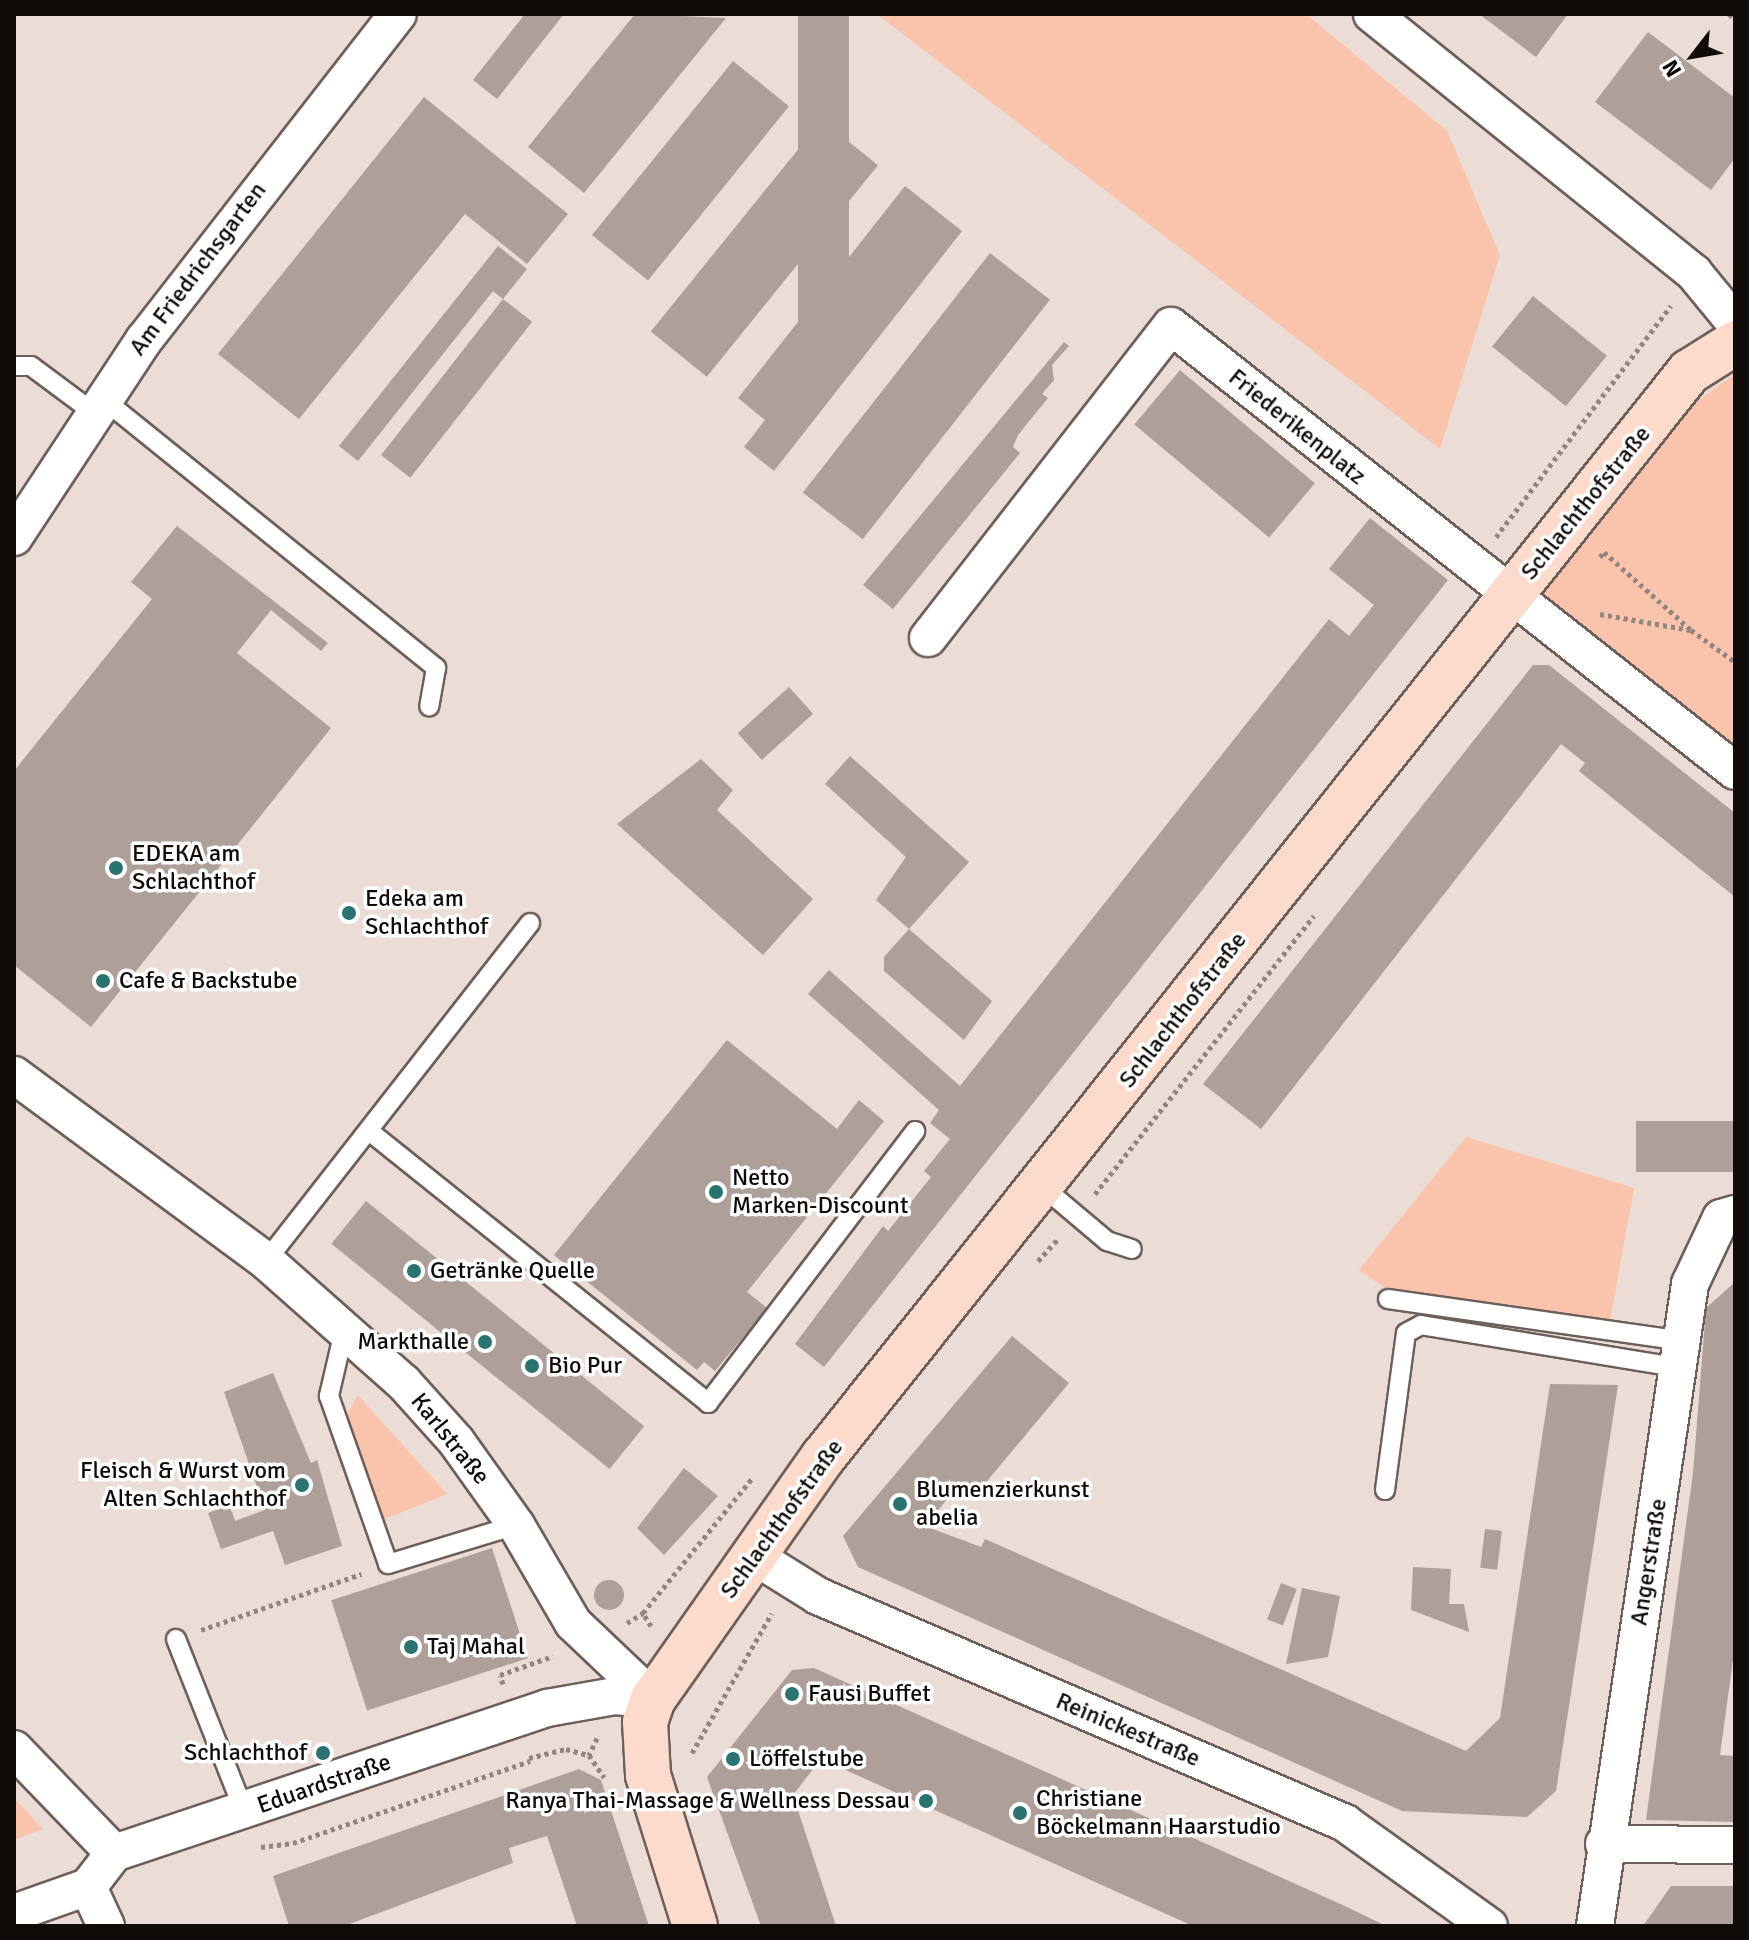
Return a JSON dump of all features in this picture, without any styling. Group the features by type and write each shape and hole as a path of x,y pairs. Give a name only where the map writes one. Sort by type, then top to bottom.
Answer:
{"main road":[{"name":"Schlachthofstraße","path":"653,1699 824,1456 1043,1187 1525,610 1689,372 1735,343"},
{"path":"653,1699 645,1722 648,1775 695,1926"}],"street":[{"name":"Am Friedrichsgarten","path":"14,537 98,406 266,178 398,14"},
{"path":"1372,14 1694,273 1735,323"},
{"name":"Friederikenplatz","path":"928,638 1171,326 1525,610 1735,771"},
{"name":"Karlstraße","path":"14,1075 266,1261 345,1327 456,1441 516,1525 573,1623 653,1699"},
{"name":"Angerstraße","path":"1595,1926 1604,1844 1682,1354 1690,1284 1721,1218 1735,1214"},
{"name":"Reinickestraße","path":"754,1556 792,1579 1345,1823 1489,1926"},
{"name":"Eduardstraße","path":"114,1853 547,1708 615,1696 653,1699"},
{"path":"14,1749 114,1853 88,1887 14,1913"},
{"path":"1604,1844 1735,1845"},
{"path":"88,1887 106,1926"}],"lane":[{"path":"14,366 31,366 98,406 436,668 429,706"},
{"path":"266,1261 530,923"},
{"path":"369,1131 708,1403 915,1131"},
{"path":"1043,1187 1107,1241 1132,1249"},
{"path":"1388,1299 1682,1354"},
{"path":"1385,1490 1406,1333 1421,1325 1682,1354"},
{"path":"345,1327 329,1396 388,1564 516,1525"},
{"path":"176,1639 244,1811"}],"path":[{"path":"1729,14 1735,19"},
{"path":"1594,564 1604,552 1691,630 1735,662"},
{"path":"1525,610 1556,606 1691,630"},
{"path":"1036,1264 1078,1216 1322,906"},
{"path":"176,1639 388,1564"},
{"path":"691,1759 697,1737 792,1579"}],"shaded area":[{"path":"877,14 1306,14 1447,131 1500,255 1440,449"},
{"path":"1735,374 1735,755 1549,609 1542,584 1689,407"},
{"path":"1466,1137 1634,1188 1610,1321 1390,1291 1359,1270"},
{"path":"358,1395 447,1494 380,1521 342,1424"},
{"path":"14,1798 43,1829 14,1840"}],"building":[{"path":"525,14 564,14 497,99 473,80"},
{"path":"635,14 726,18 584,193 528,147"},
{"path":"798,14 849,14 849,339 798,339"},
{"path":"1479,14 1568,14 1536,57"},
{"path":"1648,32 1735,98 1735,158 1711,190 1595,102"},
{"path":"733,61 789,106 648,280 592,235"},
{"path":"424,97 568,214 527,264 465,214 299,419 218,354"},
{"path":"822,120 878,165 707,377 651,331"},
{"path":"905,186 962,231 774,471 744,447 765,420 738,398"},
{"path":"498,246 527,269 503,299 493,291 358,461 339,446"},
{"path":"990,253 1050,300 863,539 803,493"},
{"path":"1533,296 1607,356 1566,406 1492,347"},
{"path":"503,299 532,322 410,478 381,455"},
{"path":"1064,342 1069,346 1052,365 1054,380 1042,394 1048,398 1018,435 1013,447 1020,453 893,609 863,585"},
{"path":"1180,370 1315,483 1269,538 1134,424"},
{"path":"1370,518 1448,580 824,1367 795,1344 883,1226 888,1231 931,1177 924,1171 950,1139 930,1123 939,1110 808,994 829,970 960,1086 1329,619 1349,636 1374,605 1329,569"},
{"name":"EDEKA am Schlachthof","path":"177,526 328,643 321,651 271,610 237,653 331,728 91,1027 14,965 14,771 152,599 131,582"},
{"path":"1533,665 1549,665 1735,813 1735,897 1579,771 1585,763 1561,744 1261,1129 1203,1084"},
{"path":"789,687 813,714 762,760 738,733"},
{"path":"850,756 969,862 909,929 876,900 906,857 825,784"},
{"path":"701,759 733,790 717,810 813,899 763,955 617,824"},
{"path":"909,929 992,1001 964,1040 884,971 884,957"},
{"name":"Netto Marken-Discount","path":"727,1040 837,1129 859,1100 884,1121 747,1292 767,1308 715,1371 704,1362 697,1370 554,1255"},
{"path":"1636,1121 1735,1121 1735,1172 1636,1172"},
{"path":"366,1201 644,1426 610,1469 331,1244"},
{"path":"1735,1282 1735,1645 1720,1755 1735,1756 1735,1822 1646,1820 1693,1473 1706,1308"},
{"path":"1012,1336 1069,1383 973,1498 958,1486 925,1526 981,1547 985,1539 1466,1751 1500,1718 1550,1384 1618,1385 1556,1791 1527,1817 1402,1811 858,1567 843,1536"},
{"path":"273,1373 311,1463 317,1460 342,1546 285,1565 273,1531 221,1549 208,1513 230,1505 235,1521 265,1510 224,1392"},
{"path":"684,1468 718,1496 664,1555 637,1528"},
{"path":"1485,1529 1502,1531 1497,1570 1480,1568"},
{"path":"492,1548 528,1658 367,1711 331,1600"},
{"path":"1413,1567 1451,1569 1449,1604 1464,1604 1469,1632 1411,1610"},
{"path":"609,1580 619,1585 624,1595 619,1605 609,1610 599,1605 594,1595 599,1585"},
{"path":"1281,1583 1297,1589 1283,1626 1267,1619"},
{"path":"1302,1588 1340,1596 1328,1657 1286,1664"},
{"path":"814,1668 1386,1926 1193,1926 821,1759 793,1795 836,1926 761,1926 707,1777 792,1670"},
{"path":"579,1769 601,1780 649,1926 577,1926 547,1836 509,1848 513,1863 344,1926 289,1926 273,1876"},
{"path":"1671,1886 1735,1886 1735,1926 1643,1926"}],"place":[{"name":"EDEKA am Schlachthof","path":"116,868"},
{"name":"Edeka am Schlachthof","path":"349,913"},
{"name":"Cafe & Backstube","path":"103,981"},
{"name":"Netto Marken-Discount","path":"716,1192"},
{"name":"Getränke Quelle","path":"414,1271"},
{"name":"Markthalle","path":"485,1342"},
{"name":"Bio Pur","path":"532,1366"},
{"name":"Fleisch & Wurst vom Alten Schlachthof","path":"302,1485"},
{"name":"Blumenzierkunst abelia","path":"900,1504"},
{"name":"Taj Mahal","path":"411,1647"},
{"name":"Fausi Buffet","path":"792,1694"},
{"name":"Schlachthof","path":"323,1753"},
{"name":"Löffelstube","path":"733,1759"},
{"name":"Ranya Thai-Massage & Wellness Dessau","path":"926,1801"},
{"name":"Christiane Böckelmann Haarstudio","path":"1020,1813"}]}
